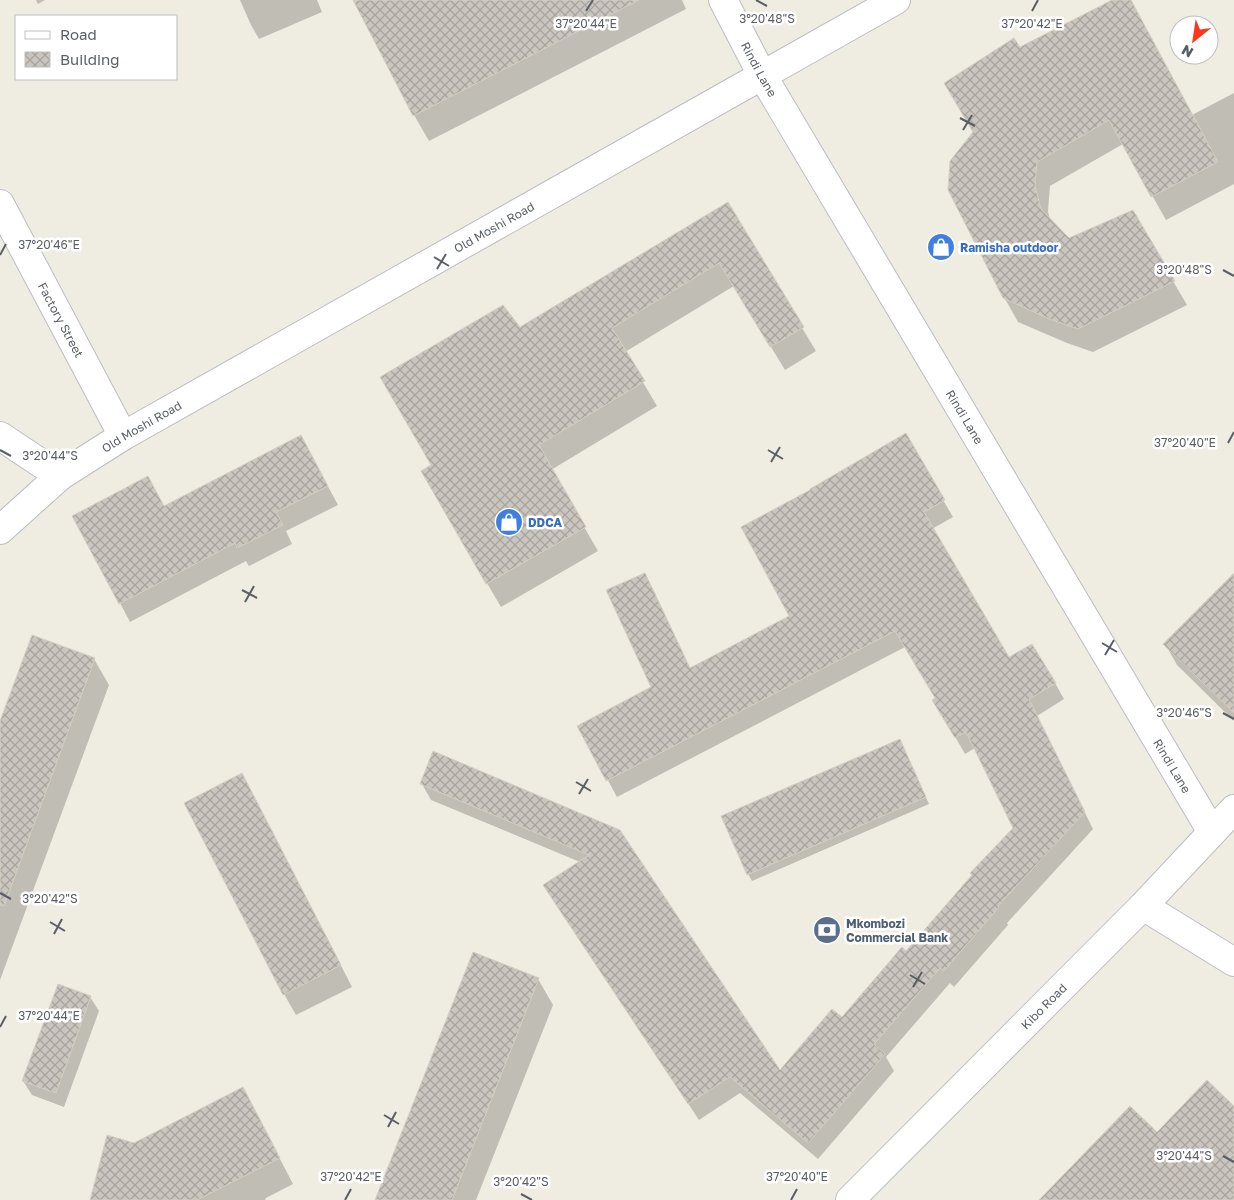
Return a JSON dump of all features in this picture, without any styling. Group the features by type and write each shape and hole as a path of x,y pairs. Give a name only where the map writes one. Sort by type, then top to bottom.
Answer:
{"street":[{"name":"Rindi Lane","path":"723,0 762,75 1212,832"},
{"name":"Old Moshi Road","path":"0,530 60,476 123,436 896,0"},
{"name":"Factory Street","path":"0,204 123,436"},
{"path":"0,436 60,476"},
{"name":"Kibo Road","path":"850,1200 1143,906 1234,809"},
{"path":"1143,906 1234,962"}],"building":[{"path":"353,0 639,0 413,116"},
{"path":"1112,0 1131,0 1218,162 1151,197 1109,120 1037,162 1035,186 1041,209 1069,238 1133,210 1175,281 1078,329 1052,320 1003,298 948,190 950,161 973,132 944,83 1014,38 1020,47"},
{"path":"728,202 804,327 770,347 719,263 612,328 645,381 539,445 586,527 486,584 421,471 431,465 380,377 503,305 520,327"},
{"path":"906,433 945,500 924,512 1009,657 1032,644 1056,683 1029,699 1085,812 998,906 944,971 940,968 874,1044 885,1054 808,1143 730,1077 688,1104 543,885 589,855 420,784 433,751 620,830 780,1070 832,1009 842,1017 902,947 906,951 972,875 970,873 1013,828 966,732 955,738 932,700 935,698 895,631 606,781 577,726 651,687 606,590 645,573 690,668 789,616 741,527 810,490"},
{"path":"301,435 328,486 276,512 283,525 237,548 235,543 119,604 72,516 148,476 164,506"},
{"path":"1234,573 1234,713 1163,644"},
{"path":"32,635 95,658 4,906 0,905 0,721"},
{"path":"900,739 926,797 747,875 721,816"},
{"path":"242,773 341,965 283,995 184,803"},
{"path":"473,952 539,978 452,1200 375,1200"},
{"path":"58,984 91,996 56,1093 22,1081"},
{"path":"1207,1080 1234,1106 1234,1200 1039,1200 1130,1106 1157,1132"},
{"path":"243,1087 280,1158 197,1200 90,1200 107,1135 134,1143"}],"place":[{"name":"Ramisha outdoor","path":"941,247"},
{"name":"DDCA","path":"509,522"},
{"name":"Mkombozi Commercial Bank","path":"827,930"}]}
